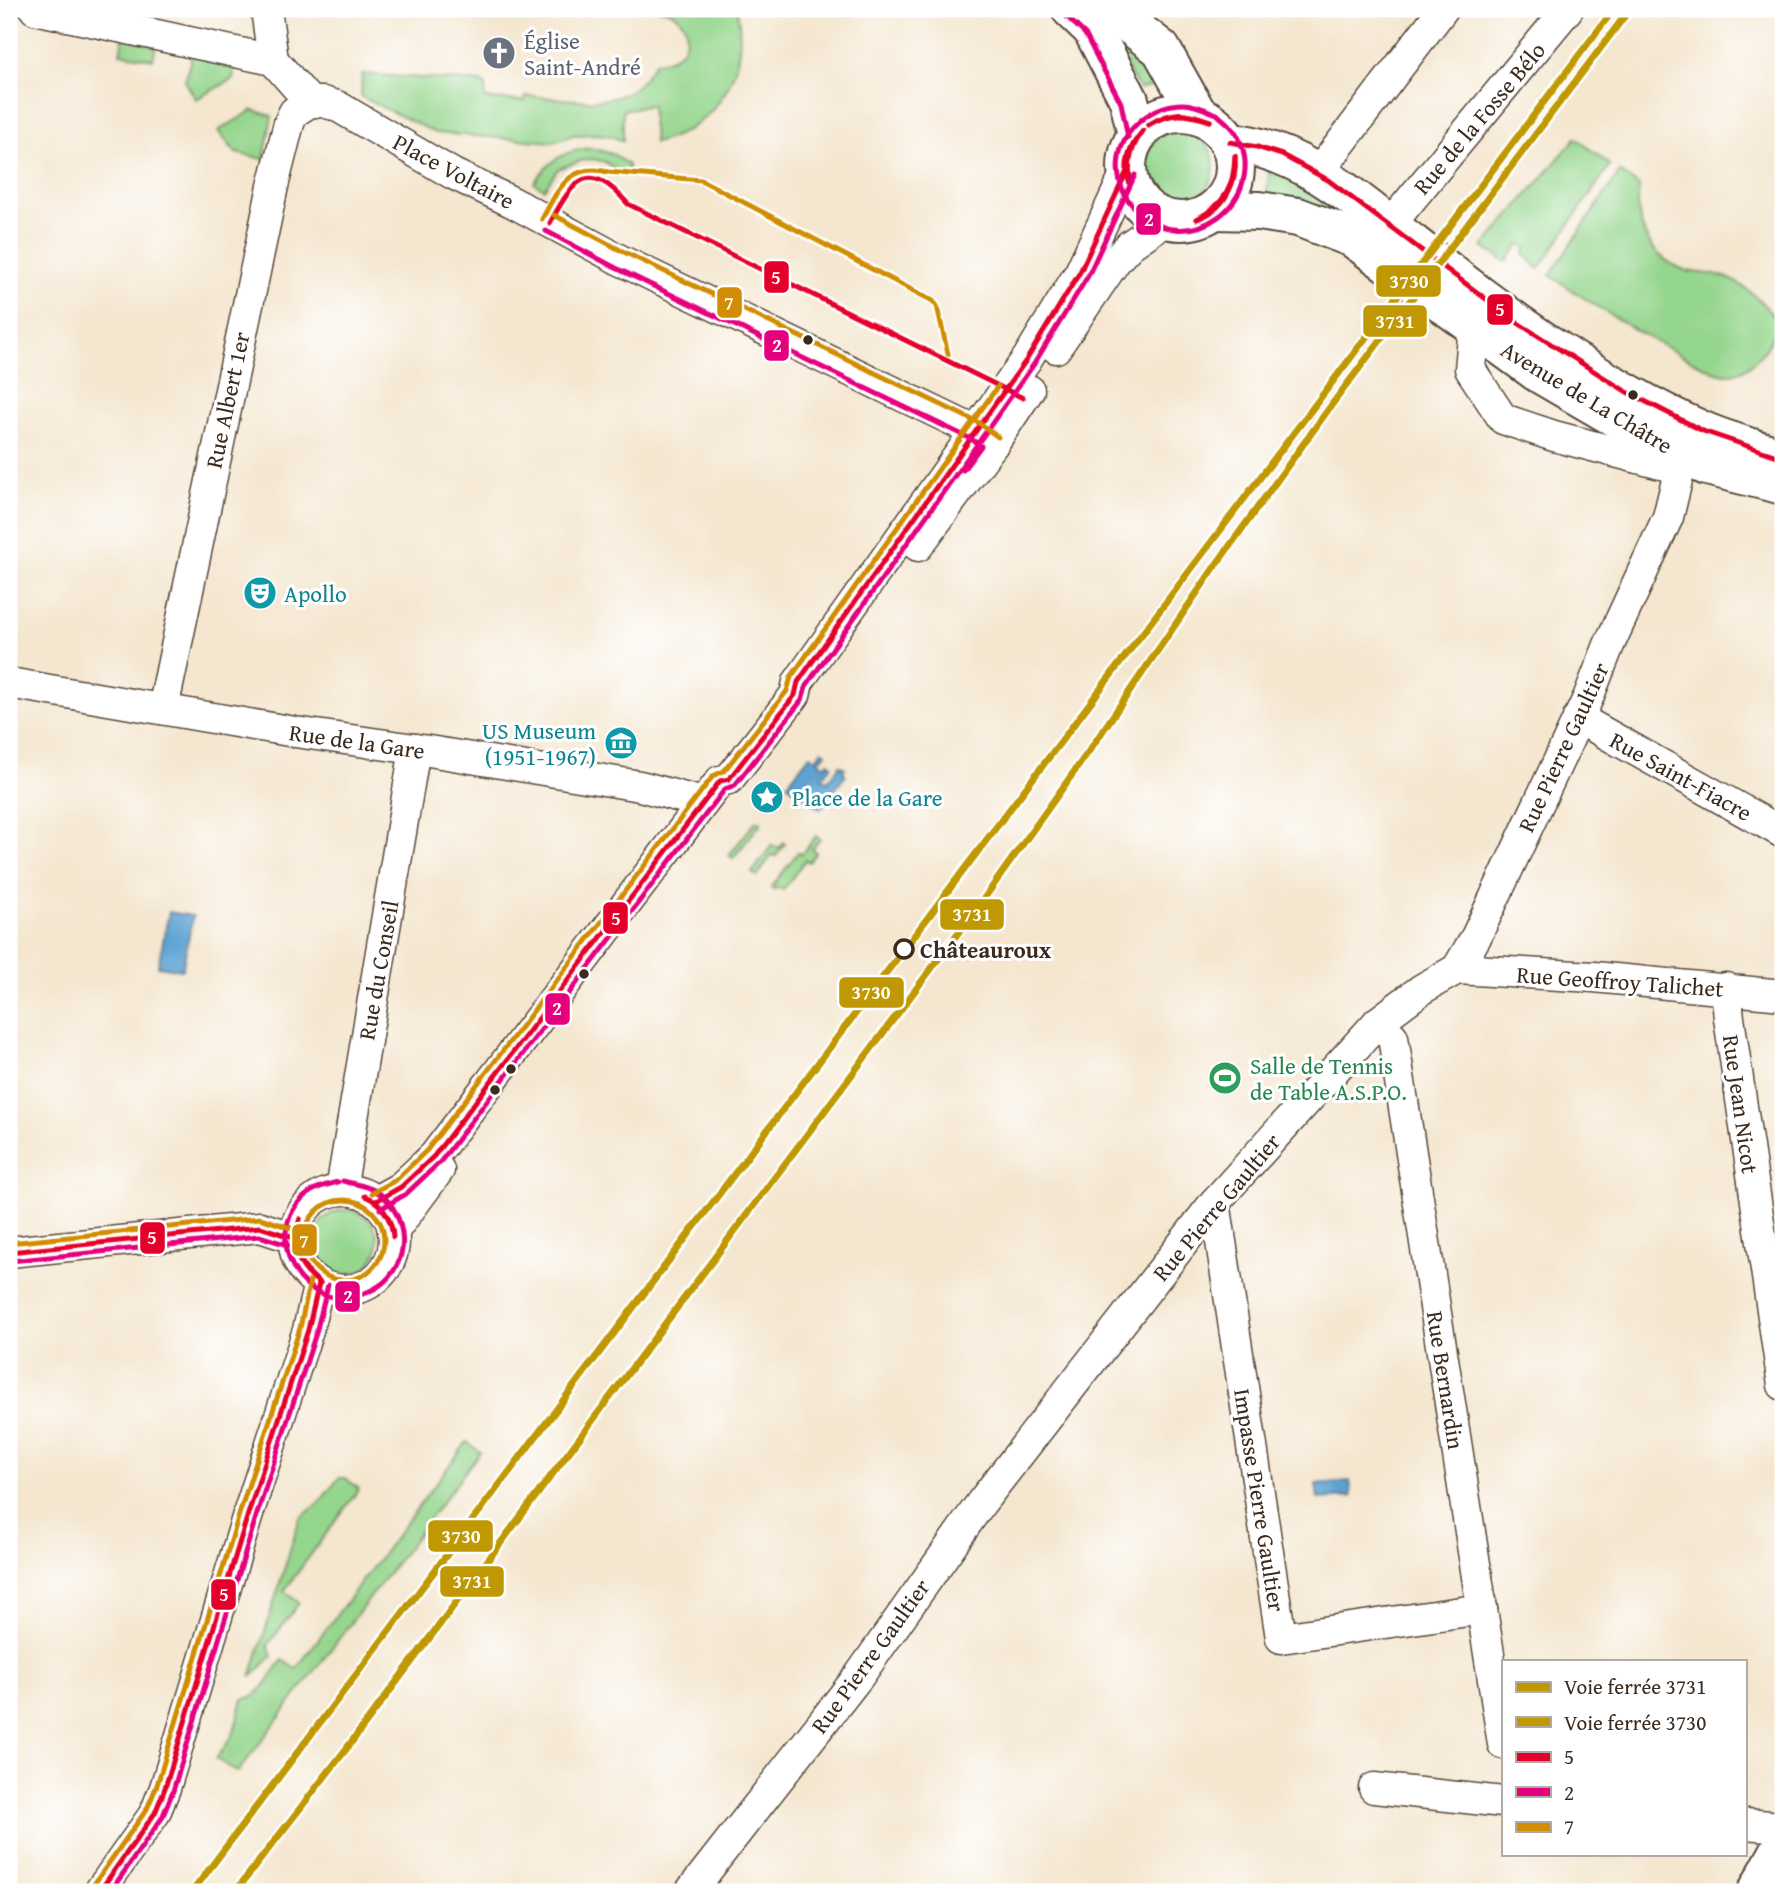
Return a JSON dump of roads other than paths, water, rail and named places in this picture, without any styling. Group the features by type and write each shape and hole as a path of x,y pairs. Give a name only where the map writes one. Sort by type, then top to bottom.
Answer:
{"main road":[{"path":"1071,9 1092,29 1129,100 1138,135"},
{"path":"1110,9 1161,49 1198,115"},
{"path":"1181,112 1198,115 1222,130 1230,142 1236,160 1235,179 1228,196 1215,210 1192,220 1166,220 1151,213 1139,202 1130,187 1127,158 1138,135 1149,123 1164,115 1181,112"},
{"path":"1230,142 1247,144 1283,155 1318,173 1381,239"},
{"path":"1215,210 1259,211 1298,217 1336,230 1381,239"},
{"name":"Avenue de La Châtre","path":"1381,239 1474,326 1537,372 1678,453 1707,466 1783,485"},
{"name":"Avenue de La Châtre","path":"1381,239 1485,300 1566,356 1651,405 1704,431 1783,458"},
{"path":"1757,1892 1783,1845"}],"street":[{"path":"35,9 274,60"},
{"path":"266,9 274,60 310,102"},
{"path":"1318,173 1443,9"},
{"name":"Rue de la Fosse Bélo","path":"1381,239 1568,9"},
{"name":"Place Voltaire","path":"310,102 337,106 453,174 512,202 604,252 984,438"},
{"name":"Rue Albert 1er","path":"163,709 273,186 289,123 294,112 310,102"},
{"path":"795,695 808,692 816,683 984,438 1027,359 1080,272 1127,171"},
{"path":"376,1201 401,1187 427,1164 720,781 729,779 795,695 798,682 839,624 984,438 1023,398 1117,259 1130,245 1166,220"},
{"path":"1474,326 1470,369 1503,419 1553,436 1654,463 1661,464 1678,453"},
{"name":"Rue Pierre Gaultier","path":"690,1892 859,1676 981,1503 1214,1202 1378,1023 1422,989 1457,969 1476,937 1668,517 1680,468 1678,453"},
{"name":"Rue de la Gare","path":"9,683 295,732 640,786 703,803"},
{"name":"Rue Saint-Fiacre","path":"1578,718 1783,833"},
{"name":"Rue du Conseil","path":"341,1190 415,749"},
{"path":"393,1232 720,802 730,788 729,779"},
{"name":"Rue Geoffroy Talichet","path":"1457,969 1726,988 1783,995"},
{"name":"Rue Jean Nicot","path":"1726,988 1783,1385"},
{"name":"Rue Bernardin","path":"1378,1023 1393,1037 1502,1738"},
{"path":"341,1190 360,1193 376,1201 390,1221 393,1232 391,1258 374,1280 357,1288 348,1290 319,1283 301,1264 294,1238 301,1215 318,1198 341,1190"},
{"name":"Impasse Pierre Gaultier","path":"1214,1202 1281,1638 1482,1609"},
{"path":"9,1252 260,1227 294,1238"},
{"path":"99,1892 155,1813 165,1788 249,1511 309,1330 319,1283"},
{"path":"1374,1788 1502,1802"},
{"path":"1746,1824 1783,1827"}],"water":[{"path":"822,750 826,753 819,762 825,766 828,762 832,765 822,778 828,781 840,765 845,768 843,772 846,775 820,809 787,784 810,755 816,759"},
{"path":"169,912 193,916 182,970 158,966"},
{"path":"1350,1481 1352,1497 1318,1499 1316,1484"}],"rail line":[{"name":"3730","path":"192,1892 1614,9"},
{"name":"3731","path":"235,1892 347,1748 985,897 1216,565 1333,403 1630,9"}],"place":[{"name":"Église Saint-André","path":"499,53"},
{"name":"Apollo","path":"260,593"},
{"name":"US Museum (1951-1967)","path":"621,743"},
{"name":"Place de la Gare","path":"767,797"},
{"name":"Châteauroux","path":"904,949"},
{"name":"Salle de Tennis de Table A.S.P.O.","path":"1225,1078"}]}
